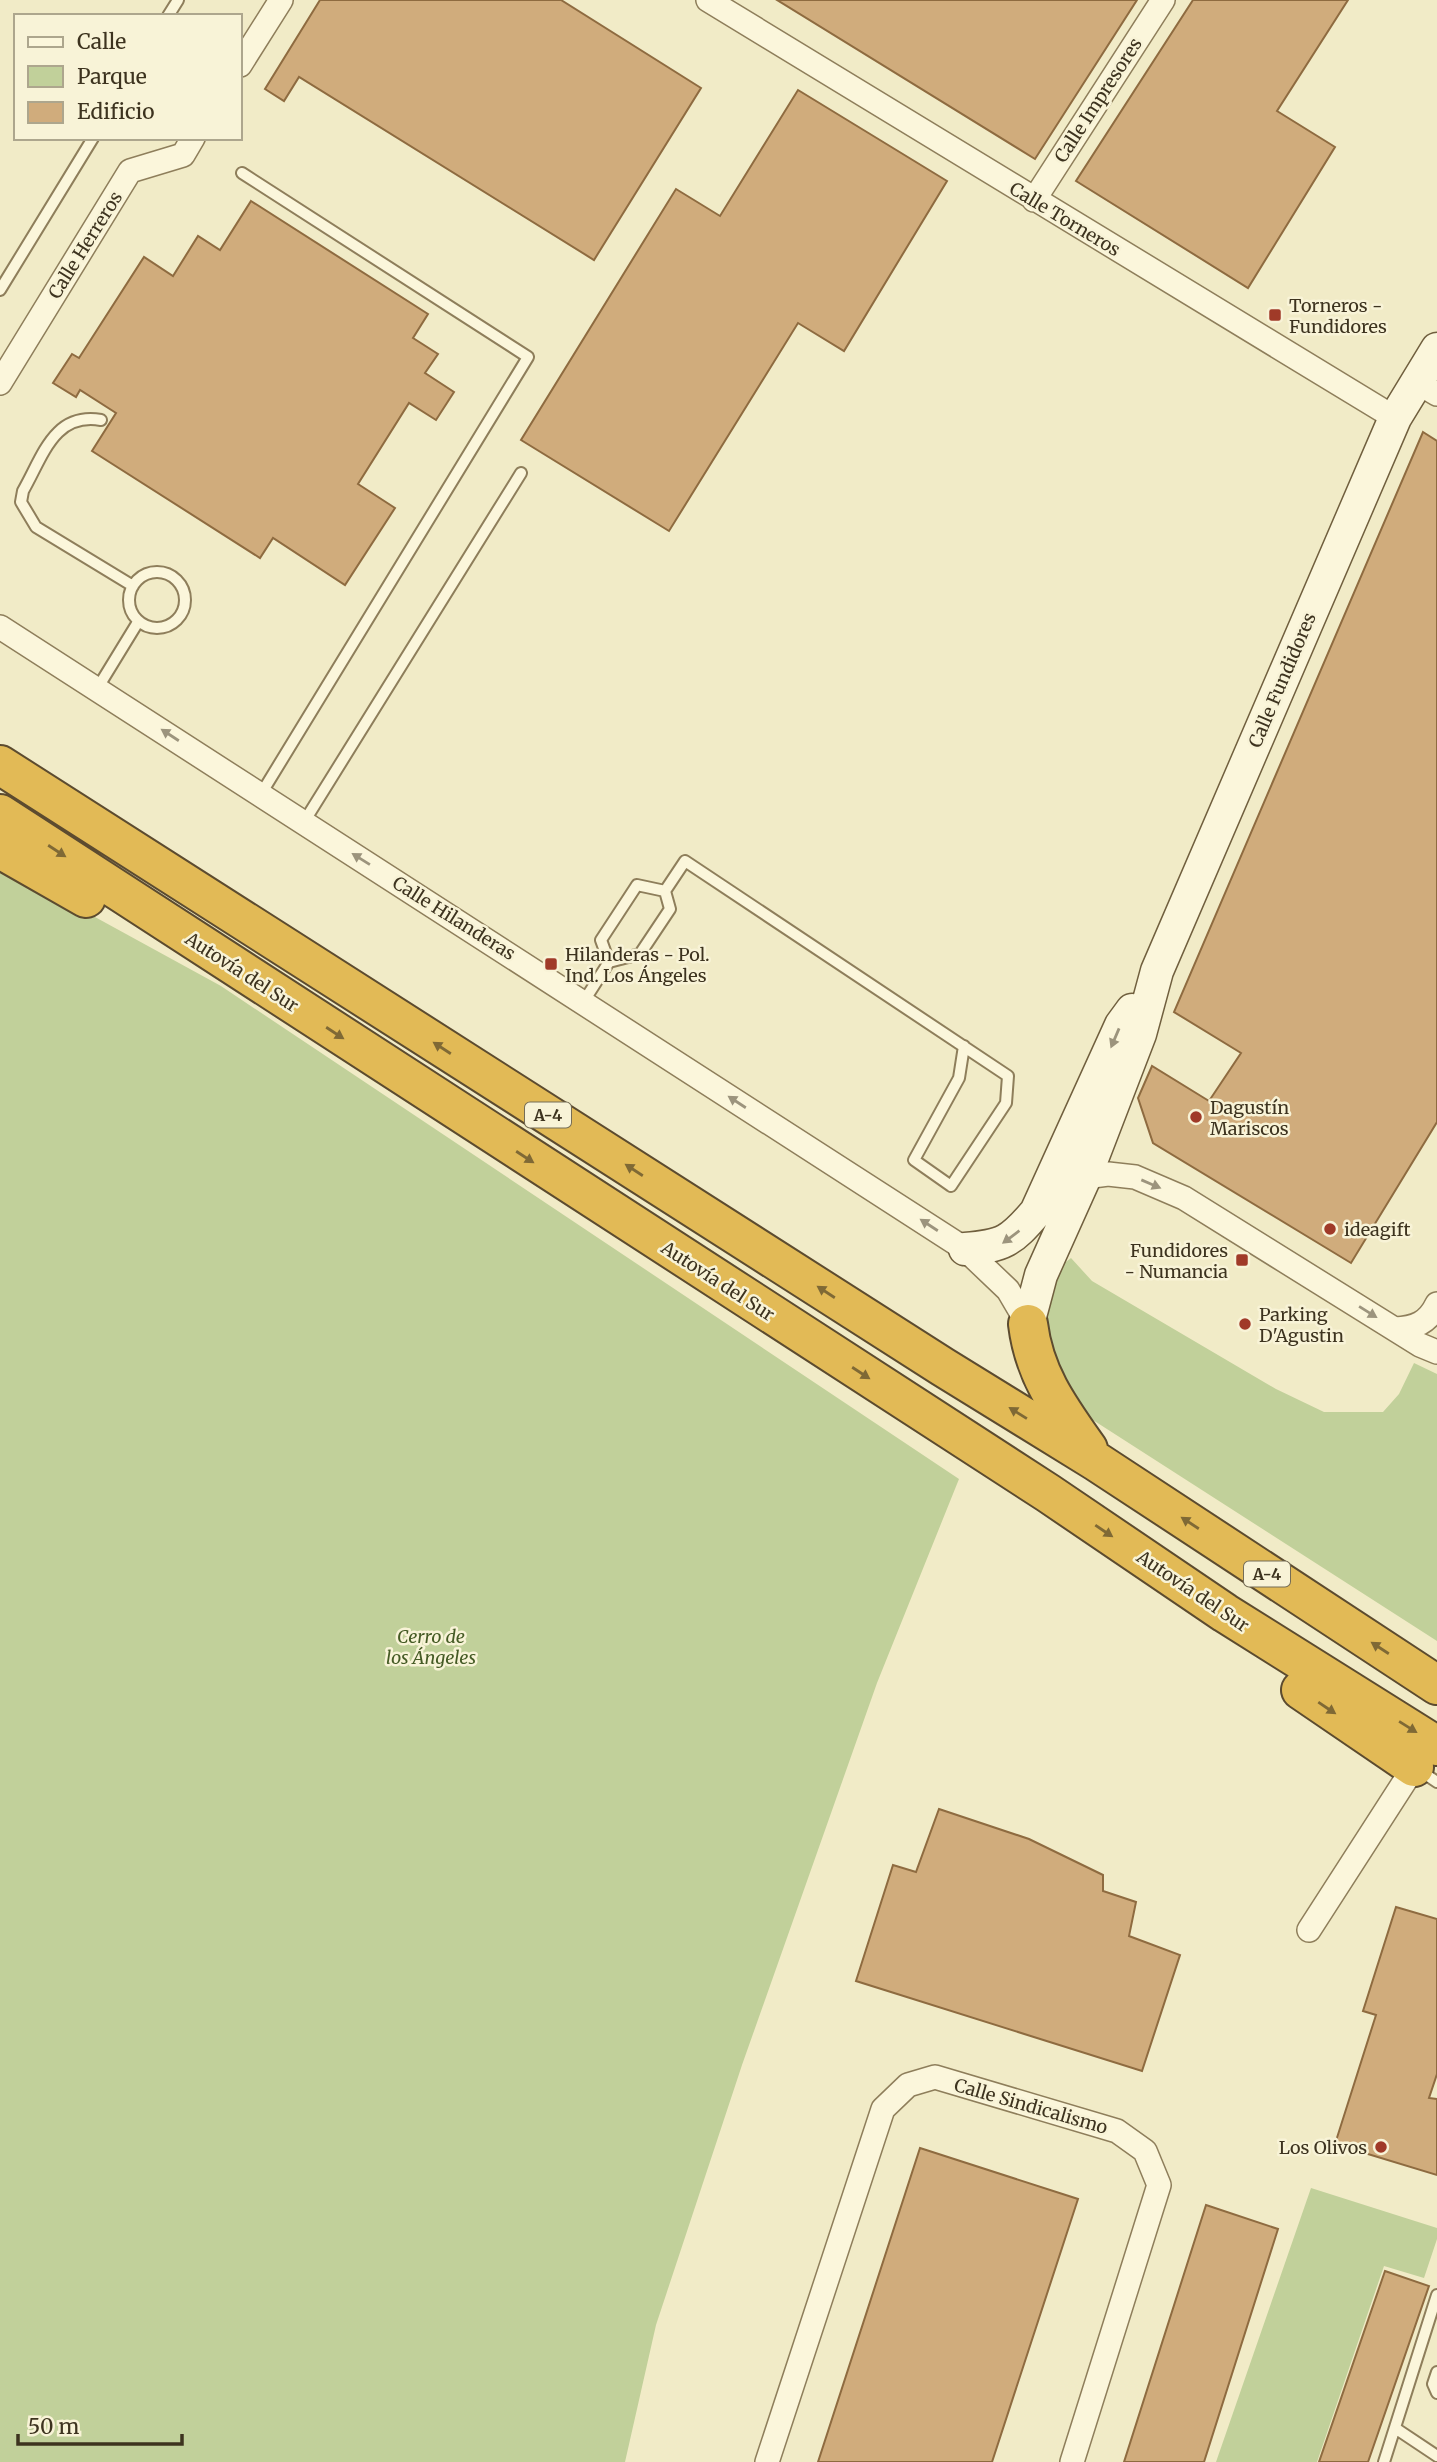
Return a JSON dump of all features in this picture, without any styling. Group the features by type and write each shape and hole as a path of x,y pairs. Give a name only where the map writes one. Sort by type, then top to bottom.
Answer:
{"highway":[{"name":"A-4","path":"0,765 931,1360 1097,1462 1437,1685"},
{"name":"Autovía del Sur","path":"0,814 1048,1493 1225,1613 1252,1656 1429,1765"},
{"path":"0,849 148,934 257,982"},
{"path":"1028,1324 1031,1352 1046,1390 1097,1462"}],"street":[{"path":"242,62 281,0"},
{"name":"Calle Torneros","path":"708,0 742,9 1034,200 1395,418"},
{"name":"Calle Impresores","path":"1034,200 1163,0"},
{"name":"Calle Herreros","path":"0,383 130,171 183,155 192,140"},
{"name":"Calle Fundidores","path":"1028,1324 1041,1275 1084,1177 1140,1034 1153,981 1395,418 1426,388 1437,349"},
{"name":"Calle Hilanderas","path":"0,627 584,1000 965,1248 1008,1290 1028,1324"},
{"name":"Calle Fundidores","path":"965,1248 998,1247 1016,1235 1036,1212 1121,1025 1153,981"},
{"path":"1061,1155 1064,1164 1084,1177 1108,1174 1135,1177 1184,1198 1395,1329 1437,1352"},
{"path":"1395,1329 1412,1328 1426,1320 1437,1304"},
{"path":"1309,1930 1429,1765"},
{"name":"Calle Sindicalismo","path":"766,2462 883,2109 908,2085 935,2077 1117,2131 1145,2151 1159,2185 1072,2462"}],"lane":[{"path":"0,290 92,140"},
{"path":"242,173 528,357 261,794"},
{"path":"101,420 83,417 60,428 23,491 21,502 36,527 133,586"},
{"path":"303,822 521,472"},
{"path":"148,574 167,574 175,579 184,595 181,614 170,625 153,628 138,622 129,601 133,586 148,574"},
{"path":"97,688 138,622"},
{"path":"584,1000 609,962 640,954 670,909 666,891 685,861 964,1046 1008,1076 1006,1103 951,1185 914,1160 959,1078 964,1046"},
{"path":"609,962 601,940 637,885 666,891"},
{"path":"1384,2462 1437,2295"},
{"path":"1437,2372 1433,2384 1437,2393"},
{"path":"1395,2428 1437,2456"}],"green space":[{"name":"Cerro de los Ángeles","path":"0,865 221,986 959,1479 877,1683 742,2065 656,2325 625,2462 0,2462"},
{"path":"1071,1258 1092,1281 1276,1389 1324,1412 1383,1412 1399,1394 1414,1363 1437,1374 1437,1641 1068,1404 1043,1324 1062,1265"},
{"path":"1311,2188 1437,2228 1437,2239 1424,2278 1384,2266 1317,2462 1216,2462"}],"building":[{"path":"320,0 561,0 701,88 594,260 299,77 284,101 265,89"},
{"path":"777,0 1137,0 1035,159"},
{"path":"1193,0 1348,0 1277,111 1335,147 1248,288 1076,181"},
{"path":"798,90 947,181 844,351 798,323 669,531 521,440 676,189 720,216"},
{"path":"251,201 428,314 413,338 438,354 425,373 454,392 436,420 409,403 358,484 395,508 345,585 273,538 260,558 92,451 116,413 80,390 76,397 53,383 72,354 79,358 144,257 173,276 198,236 220,250"},
{"path":"1423,432 1437,441 1437,1122 1351,1263 1153,1143 1138,1098 1152,1066 1209,1101 1241,1053 1174,1012"},
{"path":"939,1809 1029,1839 1103,1875 1103,1891 1136,1902 1129,1936 1180,1955 1142,2071 856,1981 893,1865 916,1872"},
{"path":"1396,1907 1437,1919 1437,2074 1429,2098 1437,2099 1437,2175 1335,2144 1376,2015 1363,2011"},
{"path":"920,2148 1078,2199 992,2462 818,2462"},
{"path":"1206,2205 1278,2229 1204,2462 1124,2462"},
{"path":"1385,2271 1429,2286 1368,2462 1319,2462"}],"place":[{"name":"Torneros - Fundidores","path":"1275,315"},
{"name":"Hilanderas - Pol. Ind. Los Ángeles","path":"551,964"},
{"name":"Dagustín Mariscos","path":"1196,1117"},
{"name":"ideagift","path":"1330,1229"},
{"name":"Fundidores - Numancia","path":"1242,1260"},
{"name":"Parking D'Agustin","path":"1245,1324"},
{"name":"Los Olivos","path":"1381,2147"}]}
